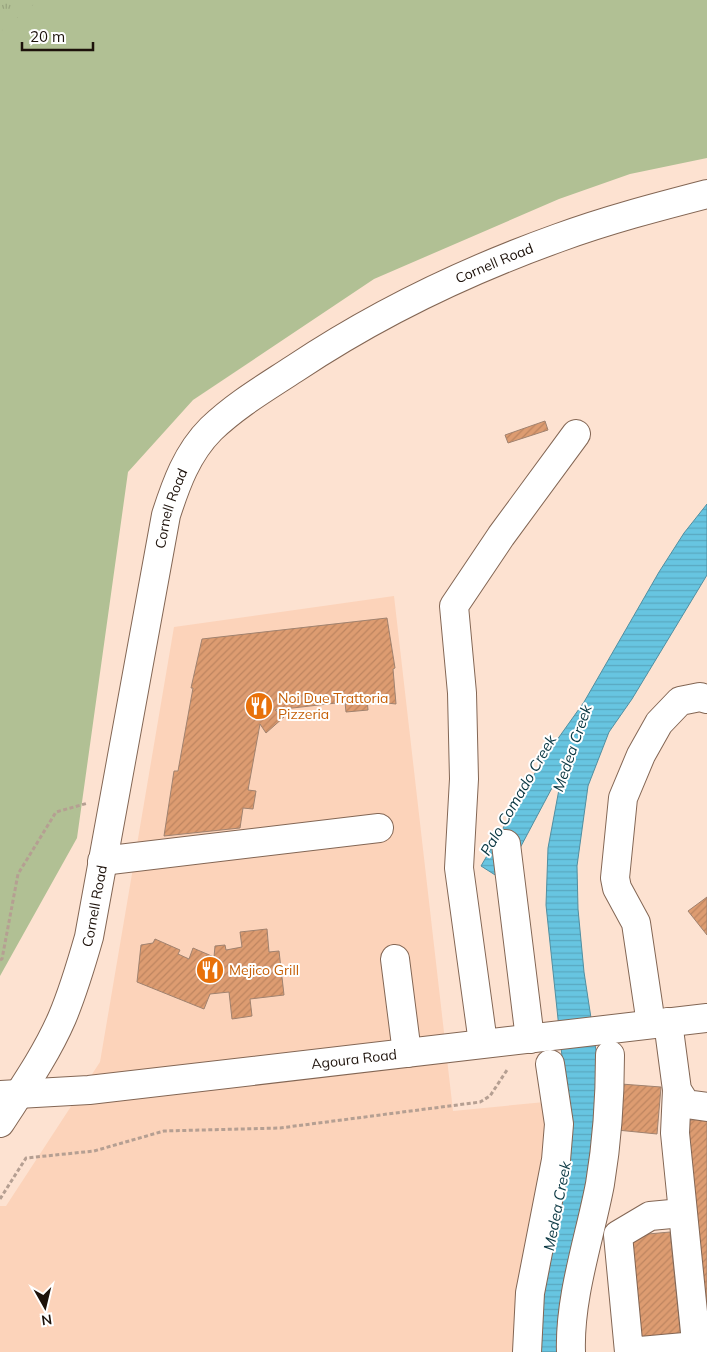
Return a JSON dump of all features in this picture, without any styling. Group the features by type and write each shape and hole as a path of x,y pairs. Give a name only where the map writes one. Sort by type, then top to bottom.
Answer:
{"street":[{"name":"Cornell Road","path":"0,1123 9,1094 62,1019 78,978 89,937 166,515 180,475 192,453 211,430 241,404 345,335 404,304 557,238 614,219 707,194"},
{"path":"483,1043 459,868 464,780 462,693 454,606 501,536 576,434"},
{"path":"707,699 700,697 680,701 659,723 641,755 623,798 615,878 617,888 636,923 659,1024 677,1090 686,1104 707,1107"},
{"path":"102,861 379,828"},
{"path":"506,844 530,1039"},
{"path":"396,959 407,1053"},
{"name":"Agoura Road","path":"9,1094 89,1090 707,1018"},
{"path":"571,1352 573,1313 600,1182 610,1055"},
{"path":"527,1352 530,1293 556,1160 559,1124 550,1064"},
{"path":"677,1090 674,1133 682,1213 700,1348 629,1352 618,1235 650,1216 682,1213"}],"path":[{"path":"0,960 2,960 18,874 56,812 114,794"},
{"path":"0,1199 26,1158 94,1151 164,1131 280,1128 480,1102 490,1096 507,1070"}],"shaded area":[{"path":"394,596 453,1111 545,1102 545,1163 516,1352 0,1352 0,1206 6,1206 100,1062 174,627"}],"green space":[{"path":"0,0 707,0 707,158 630,174 559,199 374,279 193,400 128,472 77,838 0,976"},
{"path":"0,0 39,0 0,32"}],"water":[{"name":"Medea Creek","path":"707,504 707,575 632,699 609,732 588,786 577,866 578,909 584,972 602,1090 564,1352 534,1352 563,1066 546,905 548,848 560,784 553,786 503,880 481,866 542,761 584,702 659,572 684,533"}],"building":[{"path":"545,421 548,430 508,443 505,435"},
{"path":"387,618 395,668 393,669 396,704 387,703 383,697 367,699 368,710 346,712 345,702 275,710 284,717 266,733 260,724 248,790 256,791 253,809 243,808 240,828 164,836 174,771 178,771 193,688 191,688 202,639"},
{"path":"707,897 707,935 688,911"},
{"name":"Mejico Grill","path":"267,929 269,952 279,951 284,995 250,999 252,1016 232,1019 229,992 210,994 204,1009 137,982 141,945 153,943 155,939 180,950 178,954 189,959 193,948 214,957 215,946 225,945 226,950 242,947 240,932"},
{"path":"621,1084 661,1087 657,1134 617,1130"},
{"path":"707,1118 707,1335 684,1121"},
{"path":"670,1232 681,1339 637,1344 626,1236"}],"place":[{"name":"Noi Due Trattoria Pizzeria","path":"259,706"},
{"name":"Mejico Grill","path":"210,970"}],"water label":[{"name":"Palo Comado Creek","path":"518,795"}]}
